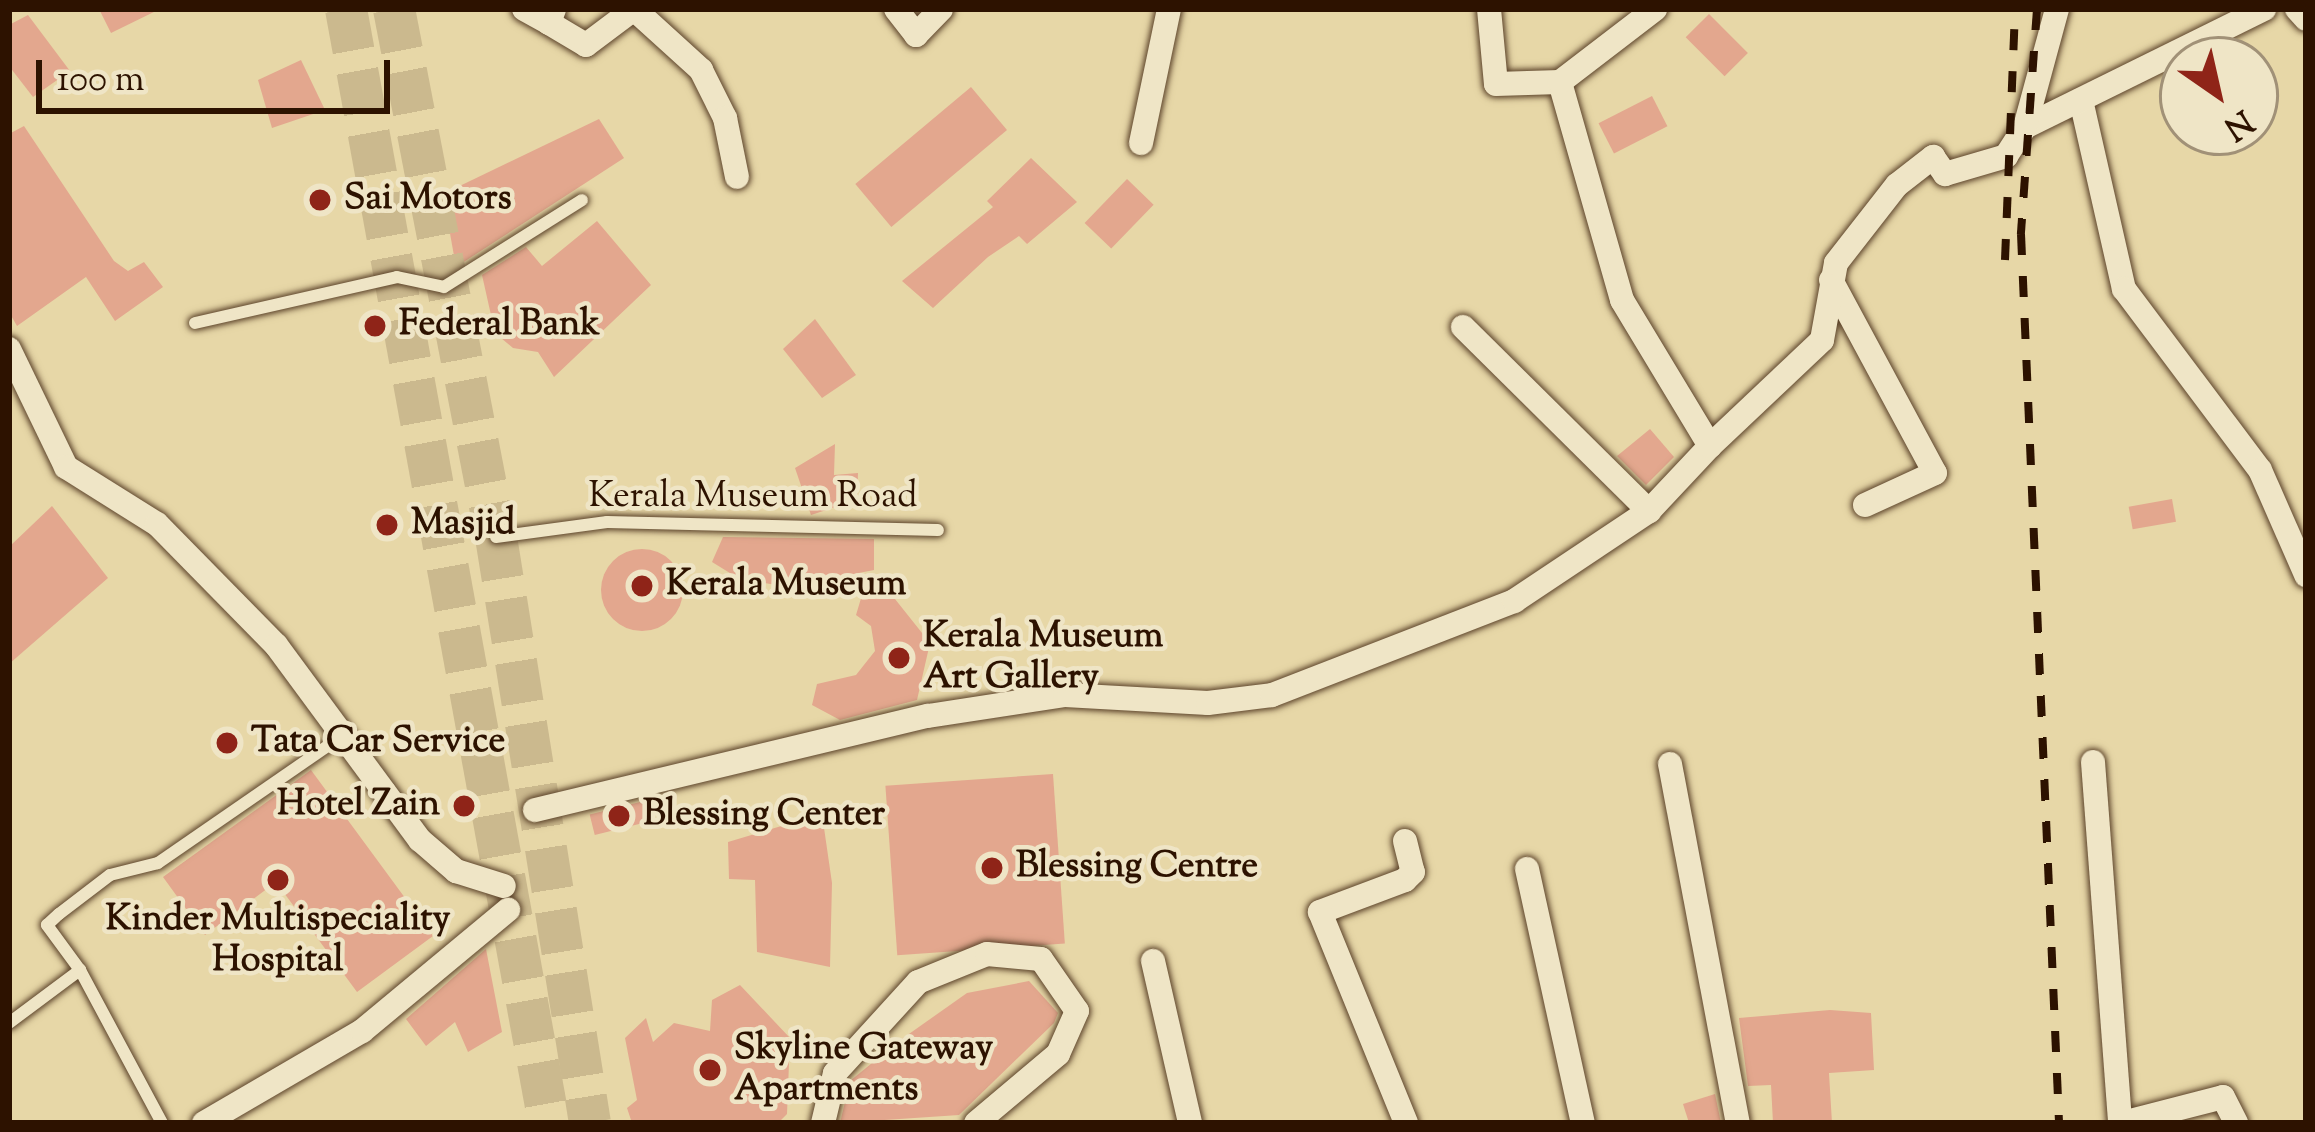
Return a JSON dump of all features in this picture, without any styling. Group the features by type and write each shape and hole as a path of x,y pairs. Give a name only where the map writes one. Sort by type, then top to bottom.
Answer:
{"street":[{"path":"524,9 551,16 586,45 634,9 701,70 725,118 737,177"},
{"path":"896,9 916,35 941,9"},
{"path":"1141,142 1169,9"},
{"path":"1489,9 1496,85 1560,82 1655,9"},
{"path":"535,810 951,712 1065,695 1208,704 1272,695 1514,601 1649,511 1822,340 1830,278 1897,185 1933,157 1945,174 1974,171 2006,156 2025,127 2057,9"},
{"path":"2025,127 2264,9"},
{"path":"2297,9 2306,19"},
{"path":"1560,82 1622,300 1710,446"},
{"path":"2080,100 2124,289 2260,470 2306,575"},
{"path":"1830,278 1935,473 1865,505"},
{"path":"1463,327 1649,511"},
{"path":"9,349 66,466 157,524 276,645 339,738 420,840 455,871 506,898 362,1031 204,1123"},
{"path":"2092,762 2121,1123 2223,1097 2236,1123"},
{"path":"1670,764 1738,1123"},
{"path":"1405,841 1413,872 1327,906 1320,917 1406,1123"},
{"path":"1527,869 1583,1123"},
{"path":"823,1123 835,1073 918,982 987,954 1041,959 1077,1011 1058,1054 976,1123"},
{"path":"1153,961 1190,1123"}],"lane":[{"path":"195,323 397,277 444,287 581,200"},
{"name":"Kerala Museum Road","path":"496,537 607,522 938,530"},
{"path":"162,1123 80,970 46,925 110,875 158,863 339,738"},
{"path":"9,1023 80,970"}],"building":[{"path":"99,9 160,9 111,33"},
{"path":"1709,14 1748,53 1725,76 1686,37"},
{"path":"28,15 70,71 33,97 9,66 9,25"},
{"path":"301,60 325,110 272,128 258,80"},
{"path":"971,87 1007,130 891,227 855,184"},
{"path":"1652,96 1667,126 1614,154 1599,123"},
{"path":"599,119 624,158 456,267 443,194"},
{"path":"24,126 114,261 128,271 144,262 163,287 115,321 86,277 17,326 9,312 9,134"},
{"path":"1031,158 1077,202 1027,244 1019,236 988,257 933,308 902,281 993,207 987,201"},
{"path":"1127,179 1154,205 1111,249 1085,223"},
{"path":"597,221 651,285 554,377 538,352 513,348 495,333 482,275 526,247 542,266"},
{"path":"815,319 856,375 822,398 783,349"},
{"path":"1650,429 1674,457 1646,485 1617,456"},
{"path":"835,444 834,475 858,473 857,500 811,515 795,468"},
{"path":"2172,499 2176,522 2133,529 2129,507"},
{"path":"52,506 108,578 9,664 9,547"},
{"path":"723,537 874,539 874,570 787,587 738,578 712,562"},
{"name":"Kerala Museum","path":"642,549 671,561 683,590 671,619 642,631 613,619 601,590 613,561"},
{"name":"Kerala Museum Art Gallery","path":"862,595 895,599 930,643 917,700 840,720 812,705 817,684 856,675 875,651 871,626 856,615"},
{"name":"Kinder Multispeciality Hospital","path":"311,770 433,936 357,992 276,882 205,935 163,877"},
{"path":"1053,774 1065,944 897,955 885,786"},
{"name":"Blessing Center","path":"644,801 649,821 595,835 590,815"},
{"path":"822,814 832,883 830,967 757,952 755,880 729,879 728,842"},
{"path":"486,949 502,1032 468,1052 455,1022 426,1046 406,1019"},
{"path":"1029,981 1058,1013 1054,1023 959,1115 840,1123 850,1081 899,1041 967,993"},
{"name":"Skyline Gateway Apartments","path":"740,985 790,1038 787,1114 778,1123 632,1123 627,1108 637,1100 625,1038 646,1018 653,1042 674,1023 710,1031 712,1000"},
{"path":"1830,1010 1871,1013 1874,1070 1829,1073 1832,1123 1773,1123 1771,1085 1748,1086 1739,1018"},
{"path":"1715,1094 1721,1123 1689,1123 1683,1104"}],"tunnel":[{"path":"346,9 549,1123"},
{"path":"394,9 496,537 590,1123"}],"railway":[{"path":"2005,260 2015,9"},
{"path":"2037,9 2021,234 2059,1123"}],"place":[{"name":"Sai Motors","path":"320,200"},
{"name":"Federal Bank","path":"375,326"},
{"name":"Masjid","path":"387,525"},
{"name":"Kerala Museum","path":"642,586"},
{"name":"Kerala Museum Art Gallery","path":"899,658"},
{"name":"Tata Car Service","path":"227,743"},
{"name":"Hotel Zain","path":"464,806"},
{"name":"Blessing Center","path":"619,816"},
{"name":"Blessing Centre","path":"992,868"},
{"name":"Kinder Multispeciality Hospital","path":"278,880"},
{"name":"Skyline Gateway Apartments","path":"710,1070"}]}
